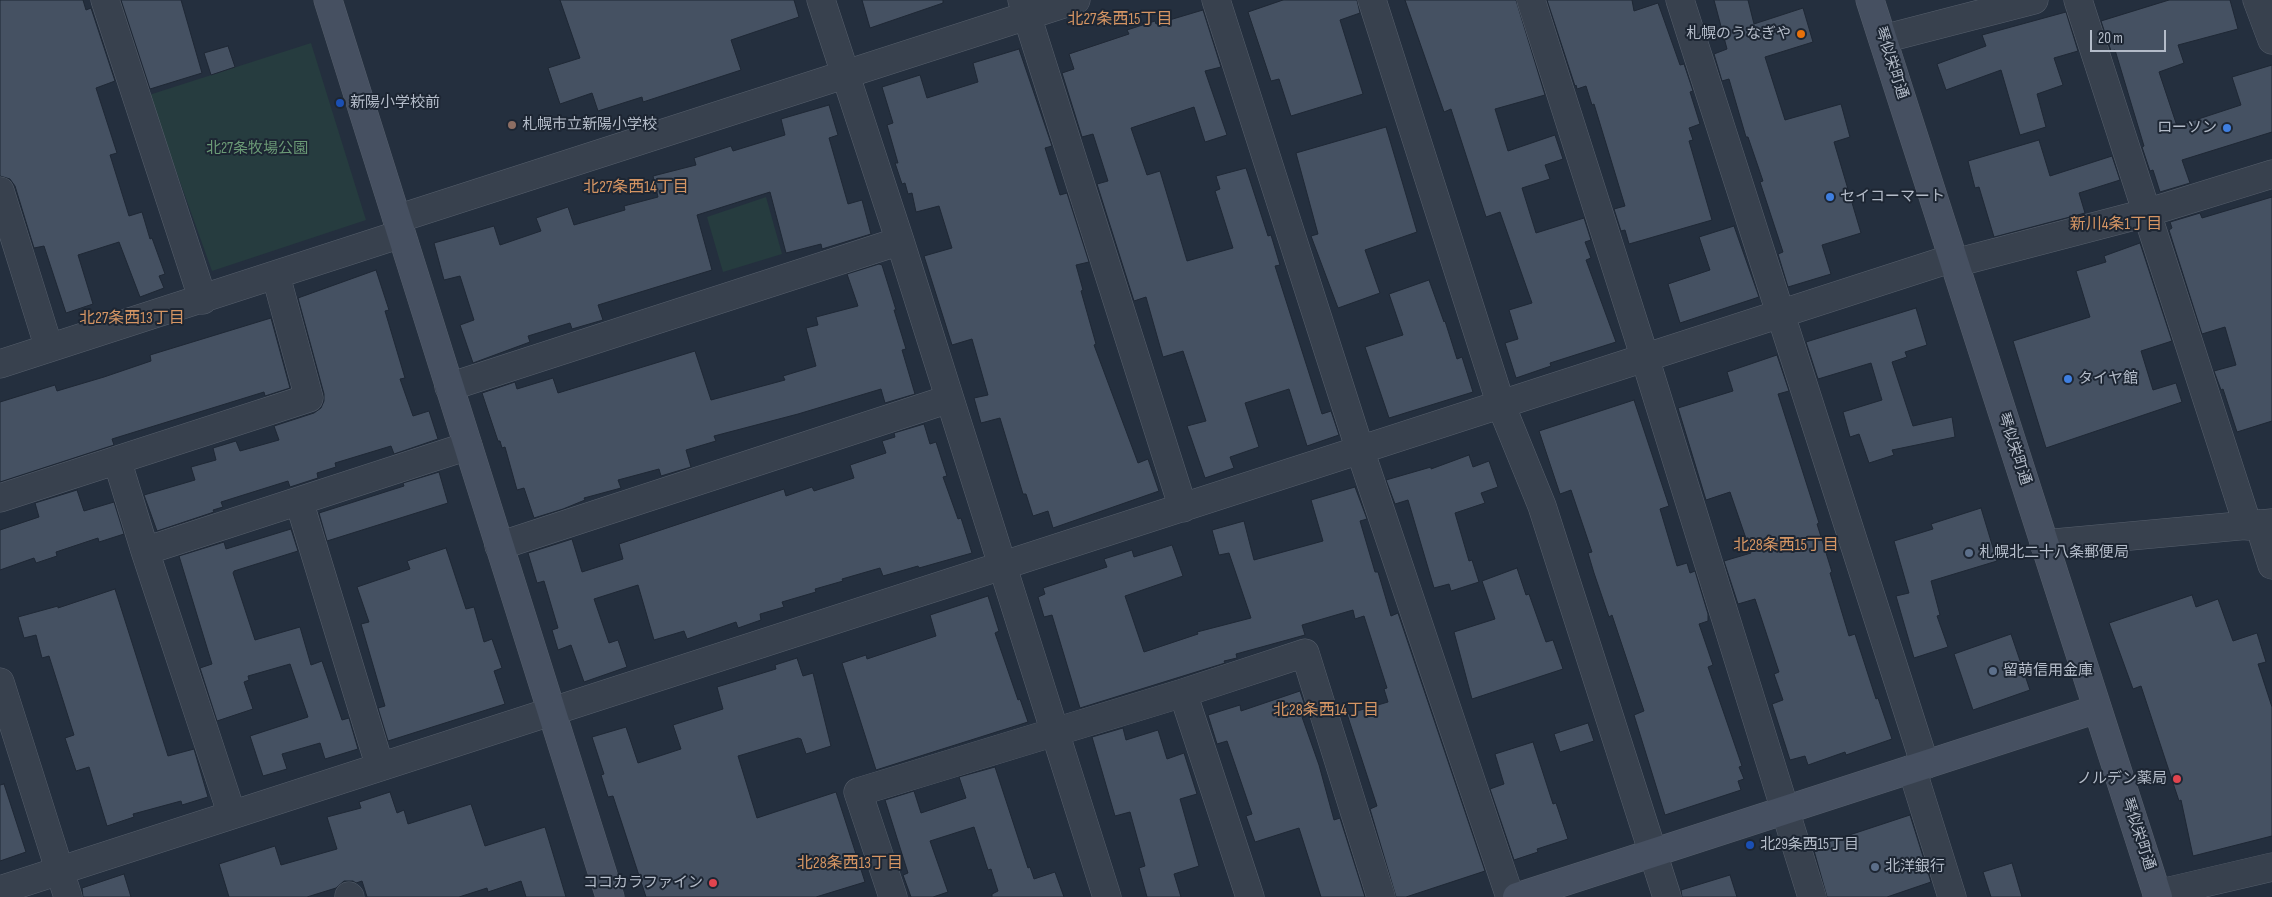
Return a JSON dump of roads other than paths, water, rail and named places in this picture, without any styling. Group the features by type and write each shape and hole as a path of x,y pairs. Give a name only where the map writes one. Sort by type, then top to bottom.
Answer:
{"street":[{"path":"105,0 203,300"},
{"path":"328,0 610,897"},
{"path":"821,0 900,241 1106,897"},
{"path":"0,364 276,276 399,226 845,76 1024,8 1076,0"},
{"path":"1216,0 1360,450 1510,897"},
{"path":"1372,0 1501,405 1542,506 1666,897"},
{"path":"1530,0 1645,358 1812,897"},
{"path":"1680,0 1781,314 1919,767 1952,897"},
{"name":"琴似栄町通","path":"1870,0 2157,896"},
{"path":"1883,39 2034,0"},
{"path":"2078,0 2146,213 2260,525 2272,565"},
{"path":"2257,0 2272,40"},
{"path":"1024,8 1183,508"},
{"path":"0,890 1781,314 1954,261 2146,213 2272,174"},
{"path":"0,190 50,348"},
{"path":"449,387 900,241"},
{"path":"0,498 309,398 276,276"},
{"path":"500,546 949,399"},
{"path":"145,551 468,446"},
{"path":"117,460 232,815"},
{"path":"300,501 380,768"},
{"path":"2044,544 2260,525"},
{"path":"893,897 858,792 1182,693 1305,653 1381,897"},
{"path":"0,682 68,897"},
{"path":"1182,693 1250,897"},
{"path":"1517,897 2097,709"},
{"path":"2157,896 2272,868"}],"place":[{"name":"札幌のうなぎや","path":"1801,34"},
{"name":"新陽小学校前","path":"340,103"},
{"name":"札幌市立新陽小学校","path":"512,125"},
{"name":"ローソン","path":"2227,128"},
{"name":"セイコーマート","path":"1830,197"},
{"name":"タイヤ館","path":"2068,379"},
{"name":"札幌北二十八条郵便局","path":"1969,553"},
{"name":"留萌信用金庫","path":"1993,671"},
{"name":"ノルデン薬局","path":"2177,779"},
{"name":"北29条西15丁目","path":"1750,845"},
{"name":"北洋銀行","path":"1875,867"},
{"name":"ココカラファイン","path":"713,883"}],"district":[{"name":"北27条西15丁目","path":"1120,20"},
{"name":"北27条西14丁目","path":"636,188"},
{"name":"新川4条1丁目","path":"2116,225"},
{"name":"北27条西13丁目","path":"132,319"},
{"name":"北28条西15丁目","path":"1786,546"},
{"name":"北28条西14丁目","path":"1326,711"},
{"name":"北28条西13丁目","path":"850,864"}],"park label":[{"name":"北27条牧場公園","path":"257,149"}]}
